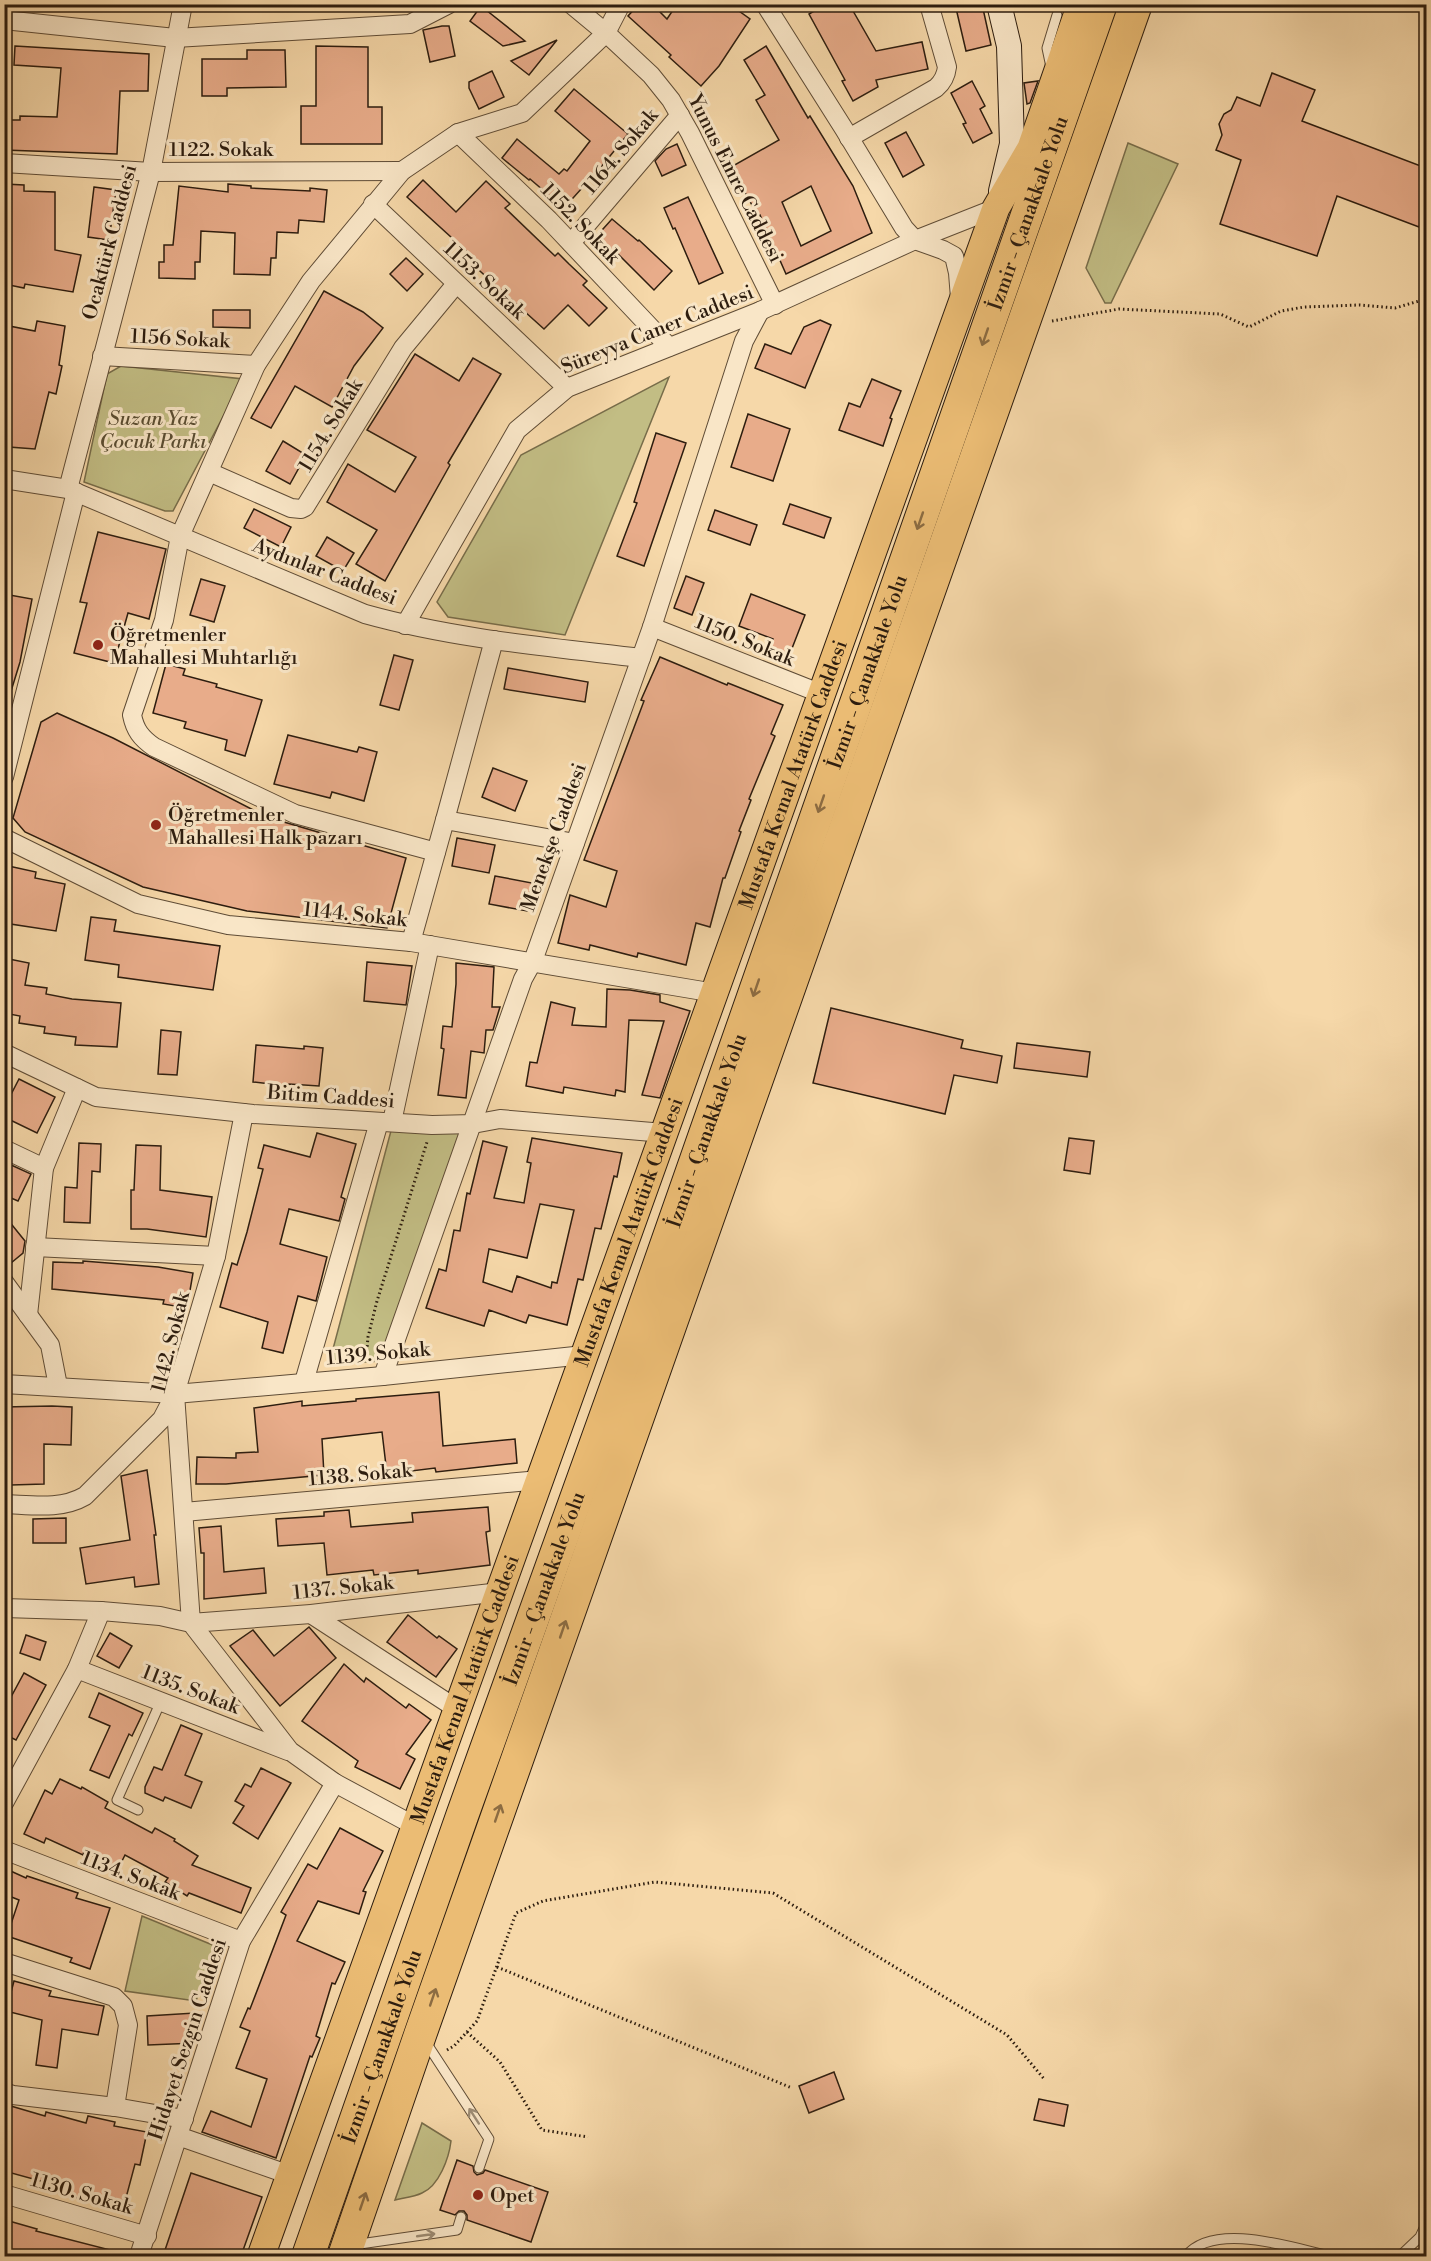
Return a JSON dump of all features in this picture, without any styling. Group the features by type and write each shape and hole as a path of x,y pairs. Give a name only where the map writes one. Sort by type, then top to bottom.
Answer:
{"highway":[{"name":"İzmir - Çanakkale Yolu","path":"308,2256 633,1340 1101,4"},
{"name":"İzmir - Çanakkale Yolu","path":"346,2251 428,2045 1136,4"}],"main road":[{"path":"996,208 1012,144 1009,46 999,4"},
{"name":"Mustafa Kemal Atatürk Caddesi","path":"261,2256 996,208 1031,148 1055,81 1069,10"},
{"path":"996,208 1049,157"}],"street":[{"name":"Ocaktürk Caddesi","path":"5,771 102,356 151,172 183,4"},
{"path":"410,24 412,4"},
{"path":"4,20 175,38 410,24 449,4"},
{"name":"Yunus Emre Caddesi","path":"571,4 651,75 671,100 680,115 768,308"},
{"path":"436,852 294,814 154,747 144,740 135,728 132,715 164,620 180,536 256,364 311,281 402,171 458,133 522,113 606,33 621,4"},
{"path":"765,4 904,228 915,240 954,256 958,273 960,308"},
{"path":"849,138 936,88 942,82 947,67 929,4"},
{"name":"1164. Sokak","path":"571,243 680,115"},
{"name":"1152. Sokak","path":"458,133 571,243 669,347"},
{"name":"1122. Sokak","path":"4,163 151,172 402,171"},
{"name":"1153. Sokak","path":"373,204 567,388"},
{"name":"Süreyya Caner Caddesi","path":"405,625 517,430 567,388 768,308 915,240 996,208"},
{"name":"1154. Sokak","path":"209,472 291,508 305,507 403,348 456,284"},
{"name":"Menekşe Caddesi","path":"383,1376 523,979 532,961 652,627 744,340 768,308"},
{"name":"1156 Sokak","path":"102,356 256,364"},
{"name":"Aydınlar Caddesi","path":"4,479 72,491 365,614 405,625 494,640 641,658"},
{"name":"1150. Sokak","path":"652,627 822,694"},
{"path":"411,942 494,640"},
{"path":"445,820 575,843"},
{"name":"1144. Sokak","path":"4,838 138,904 228,925 411,942 715,993"},
{"path":"304,1382 385,1122 430,945"},
{"name":"Bitim Caddesi","path":"4,1053 96,1097 244,1113 432,1125 473,1124 500,1119 664,1133"},
{"path":"28,1314 44,1168 77,1088"},
{"name":"1142. Sokak","path":"191,1623 175,1394 216,1256 244,1113"},
{"path":"4,1149 44,1168"},
{"path":"35,1247 216,1256"},
{"path":"4,1282 50,1345 58,1386"},
{"name":"1139. Sokak","path":"4,1384 175,1394 383,1376 584,1355"},
{"path":"4,1504 57,1505 73,1503 85,1496 162,1419 175,1394"},
{"name":"1138. Sokak","path":"184,1512 540,1480"},
{"name":"1137. Sokak","path":"4,1608 101,1611 160,1616 191,1623 311,1614 500,1592"},
{"path":"4,1803 76,1669 101,1611"},
{"path":"311,1614 457,1709"},
{"path":"191,1623 290,1751 335,1783 415,1826"},
{"name":"1135. Sokak","path":"76,1669 290,1751"},
{"name":"Hidayet Sezgin Caddesi","path":"139,2256 241,1941 335,1783"},
{"name":"1134. Sokak","path":"4,1850 241,1941"},
{"path":"4,1962 114,1996 123,2006 128,2025 115,2107"},
{"path":"4,2092 115,2107 181,2127 290,2175"},
{"name":"1130. Sokak","path":"4,2194 147,2236"}],"lane":[{"path":"1055,81 1063,114"},
{"path":"138,1810 117,1800 161,1701"},
{"path":"428,2045 489,2139 479,2168"},
{"path":"346,2251 457,2230 461,2217"},
{"path":"1400,2256 1416,2242 1426,2224"},
{"path":"1186,2256 1202,2245 1235,2239 1253,2240 1330,2256"}],"path":[{"path":"1023,325 1077,318 1119,309 1220,314 1249,327 1281,311 1304,307 1359,305 1395,308 1426,299"},
{"path":"364,1377 368,1337 377,1301 432,1125"},
{"path":"428,2045 454,2046 477,2021 516,1913 543,1902 655,1882 773,1893 1006,2036 1045,2080"},
{"path":"497,1967 792,2088"},
{"path":"467,2032 500,2062 542,2130 588,2137"}],"green space":[{"path":"1128,143 1178,164 1111,303 1105,303 1086,268"},
{"name":"Suzan Yaz Çocuk Parkı","path":"121,366 243,379 173,511 165,511 84,482 107,374"},
{"path":"669,377 565,635 448,617 437,602 521,455"},
{"path":"392,1127 460,1133 381,1361 329,1364"},
{"path":"142,1916 215,1946 196,2001 125,1991"},
{"path":"422,2123 451,2141 448,2155 438,2178 428,2189 416,2196 395,2200"}],"building":[{"path":"639,4 652,4 667,19 677,4 729,4 750,19 719,66 701,86 628,16"},
{"path":"826,4 849,4 876,51 922,42 928,69 876,80 878,87 853,101 842,81 845,80 809,14"},
{"path":"955,4 982,4 991,45 966,51"},
{"path":"481,6 525,41 503,46 470,21"},
{"path":"449,26 455,56 430,62 423,30"},
{"path":"557,40 529,75 511,61"},
{"path":"15,46 149,54 148,91 120,91 117,154 4,150 4,120 20,120 20,116 57,117 61,68 14,65"},
{"path":"316,46 368,47 368,107 382,107 382,144 301,144 301,106 316,106"},
{"path":"766,46 808,118 810,116 853,186 872,233 786,274 760,215 758,216 731,167 779,140 756,100 765,95 744,60","holes":["811,186 831,231 801,246 782,202"]},
{"path":"247,50 285,50 286,87 227,88 227,96 202,96 202,59 247,59"},
{"path":"492,71 504,97 479,109 469,88 469,82"},
{"path":"1272,73 1315,90 1302,121 1426,168 1426,207 1419,227 1337,196 1317,256 1220,224 1241,160 1216,150 1222,135 1219,124 1224,114 1231,110 1237,97 1260,106"},
{"path":"972,81 985,106 980,109 992,133 973,143 951,93"},
{"path":"1038,81 1030,103 1027,104 1024,83"},
{"path":"574,89 628,134 564,208 502,158 517,139 559,174 564,169 567,171 590,141 555,111"},
{"path":"906,132 924,165 903,177 885,143"},
{"path":"677,144 686,165 662,176 655,161 666,149"},
{"path":"423,180 456,212 486,181 510,204 505,208 555,256 558,253 587,281 583,285 607,308 589,326 568,305 544,329 470,262 474,258 407,197"},
{"path":"4,184 24,185 24,191 55,192 55,250 81,255 73,292 25,284 24,288 4,284"},
{"path":"228,184 251,186 251,188 327,190 324,222 299,220 298,233 277,232 276,258 271,258 270,275 234,274 235,233 201,231 200,262 195,262 195,279 159,278 159,262 164,262 164,245 173,245 179,186 228,192"},
{"path":"94,187 116,190 109,240 88,237"},
{"path":"688,197 723,273 699,284 664,208"},
{"path":"612,219 639,240 672,271 654,290 616,252 613,255 594,239"},
{"path":"406,258 423,274 407,291 390,274"},
{"path":"324,291 363,312 383,328 354,366 332,407 295,386 271,428 251,418"},
{"path":"213,310 250,310 250,328 213,327"},
{"path":"820,320 831,325 805,388 755,368 765,344 791,354 804,327"},
{"path":"37,321 65,326 59,365 62,366 56,394 49,392 35,449 9,447 10,440 4,440 4,325 35,331"},
{"path":"415,354 459,381 473,358 501,374 448,463 450,465 385,581 356,564 377,530 327,502 348,464 395,492 416,457 367,430"},
{"path":"872,379 901,391 890,418 892,419 883,446 839,430 849,403 860,407"},
{"path":"748,414 790,429 773,481 731,467"},
{"path":"656,433 686,443 644,566 617,556 637,503 634,502"},
{"path":"283,441 306,455 290,484 266,471"},
{"path":"790,504 831,518 824,538 783,524"},
{"path":"254,509 291,527 281,547 244,528"},
{"path":"715,510 757,525 750,545 708,530"},
{"path":"98,532 166,549 149,619 128,613 114,663 74,653 87,603 80,602"},
{"path":"327,537 354,553 343,571 316,556"},
{"path":"686,576 704,583 692,615 674,608"},
{"path":"201,579 225,586 214,622 190,615"},
{"path":"4,594 32,599 20,662 8,701 4,701"},
{"path":"751,594 805,615 789,656 769,649 773,639 739,626"},
{"path":"394,655 413,660 399,710 380,705"},
{"path":"660,657 783,705 771,734 775,736 749,799 751,800 739,831 741,832 725,878 723,878 710,927 696,923 686,965 638,953 637,957 590,945 589,950 558,943 570,895 606,907 617,871 584,860 644,701 641,700"},
{"path":"166,664 185,669 183,675 262,700 245,756 225,750 227,740 184,728 186,722 153,713"},
{"path":"508,668 588,682 585,702 504,689"},
{"name":"Öğretmenler Mahallesi Halk pazarı","path":"57,713 113,738 267,817 406,858 387,928 247,911 143,887 25,832 13,818 41,722"},
{"path":"288,735 357,752 359,747 377,752 364,801 332,792 330,798 274,784"},
{"path":"493,768 527,781 515,811 482,797"},
{"path":"457,838 495,845 489,873 452,866"},
{"path":"4,865 36,872 35,878 65,884 56,931 4,923"},
{"path":"495,876 532,883 527,911 489,904"},
{"path":"91,917 116,920 114,931 220,946 213,990 118,977 119,965 85,960"},
{"path":"4,958 29,963 25,985 47,988 46,994 72,999 121,1003 117,1047 75,1045 76,1037 44,1033 45,1027 19,1023 20,1016 4,1013"},
{"path":"367,962 412,966 406,1005 364,1001"},
{"path":"456,963 494,967 492,1007 500,1007 493,1030 486,1030 484,1053 471,1051 466,1098 438,1095 444,1049 441,1048 443,1026 452,1027"},
{"path":"607,989 660,995 660,1002 690,1011 660,1098 642,1095 664,1021 629,1020 625,1092 616,1090 615,1096 564,1087 563,1093 526,1086 530,1062 537,1063 551,1002 575,1008 572,1025 606,1027"},
{"path":"831,1008 963,1040 961,1048 1002,1056 997,1083 954,1075 945,1114 813,1083"},
{"path":"161,1030 181,1032 177,1075 158,1074"},
{"path":"1017,1043 1090,1052 1087,1077 1014,1068"},
{"path":"256,1045 304,1049 304,1046 323,1048 319,1086 289,1084 288,1086 253,1082"},
{"path":"19,1079 55,1097 37,1133 4,1117 4,1108"},
{"path":"317,1133 356,1144 341,1197 345,1199 339,1221 289,1209 280,1244 327,1257 316,1301 298,1296 283,1353 262,1348 268,1322 220,1307 232,1263 237,1265 247,1232 263,1169 258,1168 264,1145 310,1157"},
{"path":"532,1138 622,1153 601,1229 595,1228 583,1280 578,1279 567,1325 529,1315 526,1323 489,1310 484,1326 426,1308 439,1269 446,1271 454,1230 460,1231 467,1193 470,1194 483,1141 507,1147 494,1198 524,1203 531,1163 527,1162","holes":["540,1204 574,1210 557,1283 552,1282 551,1288 517,1276 512,1292 483,1282 489,1249 527,1258"]},
{"path":"1069,1138 1094,1141 1090,1174 1064,1170"},
{"path":"79,1143 101,1144 100,1172 92,1171 90,1223 64,1222 65,1187 77,1188"},
{"path":"136,1145 161,1146 160,1190 212,1197 206,1237 131,1229 131,1190 134,1190"},
{"path":"9,1164 31,1174 18,1201 4,1195 4,1173"},
{"path":"4,1215 25,1241 23,1253 11,1263 4,1255"},
{"path":"83,1261 158,1267 193,1273 187,1308 163,1304 164,1300 52,1289 53,1262 83,1263"},
{"path":"439,1392 443,1446 515,1439 517,1463 436,1472 435,1468 387,1474 382,1432 322,1439 324,1475 226,1484 196,1484 197,1457 236,1458 236,1453 258,1452 254,1408 302,1401 302,1406"},
{"path":"4,1407 72,1407 71,1445 44,1444 44,1484 11,1485 11,1439 4,1439"},
{"path":"147,1470 156,1535 154,1535 159,1584 135,1587 134,1577 86,1584 80,1548 130,1540 121,1476"},
{"path":"488,1507 490,1531 486,1532 490,1565 418,1574 418,1570 374,1575 373,1570 327,1575 324,1543 278,1546 276,1519 324,1516 324,1512 349,1510 351,1527 413,1522 412,1513"},
{"path":"66,1518 66,1543 33,1543 33,1519"},
{"path":"221,1526 224,1572 264,1568 266,1593 204,1599 204,1553 201,1553 199,1528"},
{"path":"408,1615 437,1638 439,1636 457,1649 436,1677 387,1642"},
{"path":"309,1627 336,1658 280,1706 230,1646 253,1630 274,1656"},
{"path":"110,1633 132,1646 119,1668 97,1656"},
{"path":"26,1635 46,1642 40,1660 20,1653"},
{"path":"344,1664 364,1682 366,1678 406,1708 409,1704 431,1720 406,1754 415,1759 400,1789 355,1767 358,1761 302,1721"},
{"path":"24,1673 46,1685 16,1740 4,1734 4,1710"},
{"path":"99,1693 143,1713 132,1736 129,1734 109,1778 90,1770 110,1726 89,1717"},
{"path":"181,1725 202,1734 185,1775 202,1782 191,1808 165,1797 163,1801 145,1793 145,1787 154,1767 162,1770"},
{"path":"261,1768 291,1783 258,1839 233,1823 244,1806 235,1801 245,1784 251,1787"},
{"path":"60,1779 81,1789 82,1787 108,1802 105,1808 152,1833 155,1828 175,1839 174,1841 198,1856 192,1865 251,1888 241,1913 189,1893 187,1896 165,1882 168,1878 125,1855 118,1869 84,1851 83,1855 46,1838 44,1843 24,1834 45,1790 52,1794"},
{"path":"340,1828 383,1851 363,1891 366,1892 359,1914 318,1901 297,1941 345,1962 335,1984 332,1983 316,2036 320,2038 312,2057 310,2056 276,2158 202,2132 211,2111 251,2127 267,2079 236,2068 250,2031 240,2027 248,2008 250,2009 286,1915 281,1912 308,1864 317,1869"},
{"path":"4,1868 26,1878 27,1876 78,1893 76,1898 110,1908 90,1969 70,1962 72,1958 7,1936 19,1900 4,1894"},
{"path":"14,1981 51,1991 49,1996 104,2006 98,2035 62,2029 57,2068 36,2065 42,2020 6,2011"},
{"path":"195,2013 196,2043 148,2045 147,2016"},
{"path":"834,2072 844,2099 809,2113 799,2086"},
{"path":"1039,2099 1068,2105 1064,2126 1034,2120"},
{"path":"4,2104 45,2116 46,2112 86,2123 88,2116 115,2122 114,2126 147,2132 140,2165 135,2164 123,2209 58,2193 59,2186 4,2171"},
{"path":"457,2160 473,2166 477,2175 485,2170 548,2192 531,2242 467,2220 464,2211 459,2211 455,2215 440,2210"},
{"path":"191,2173 262,2197 241,2256 163,2256"},
{"path":"9,2221 37,2229 36,2231 118,2252 118,2256 36,2256 4,2248 4,2237"}],"place":[{"name":"Öğretmenler Mahallesi Muhtarlığı","path":"98,645"},
{"name":"Öğretmenler Mahallesi Halk pazarı","path":"156,825"},
{"name":"Opet","path":"478,2195"}]}
